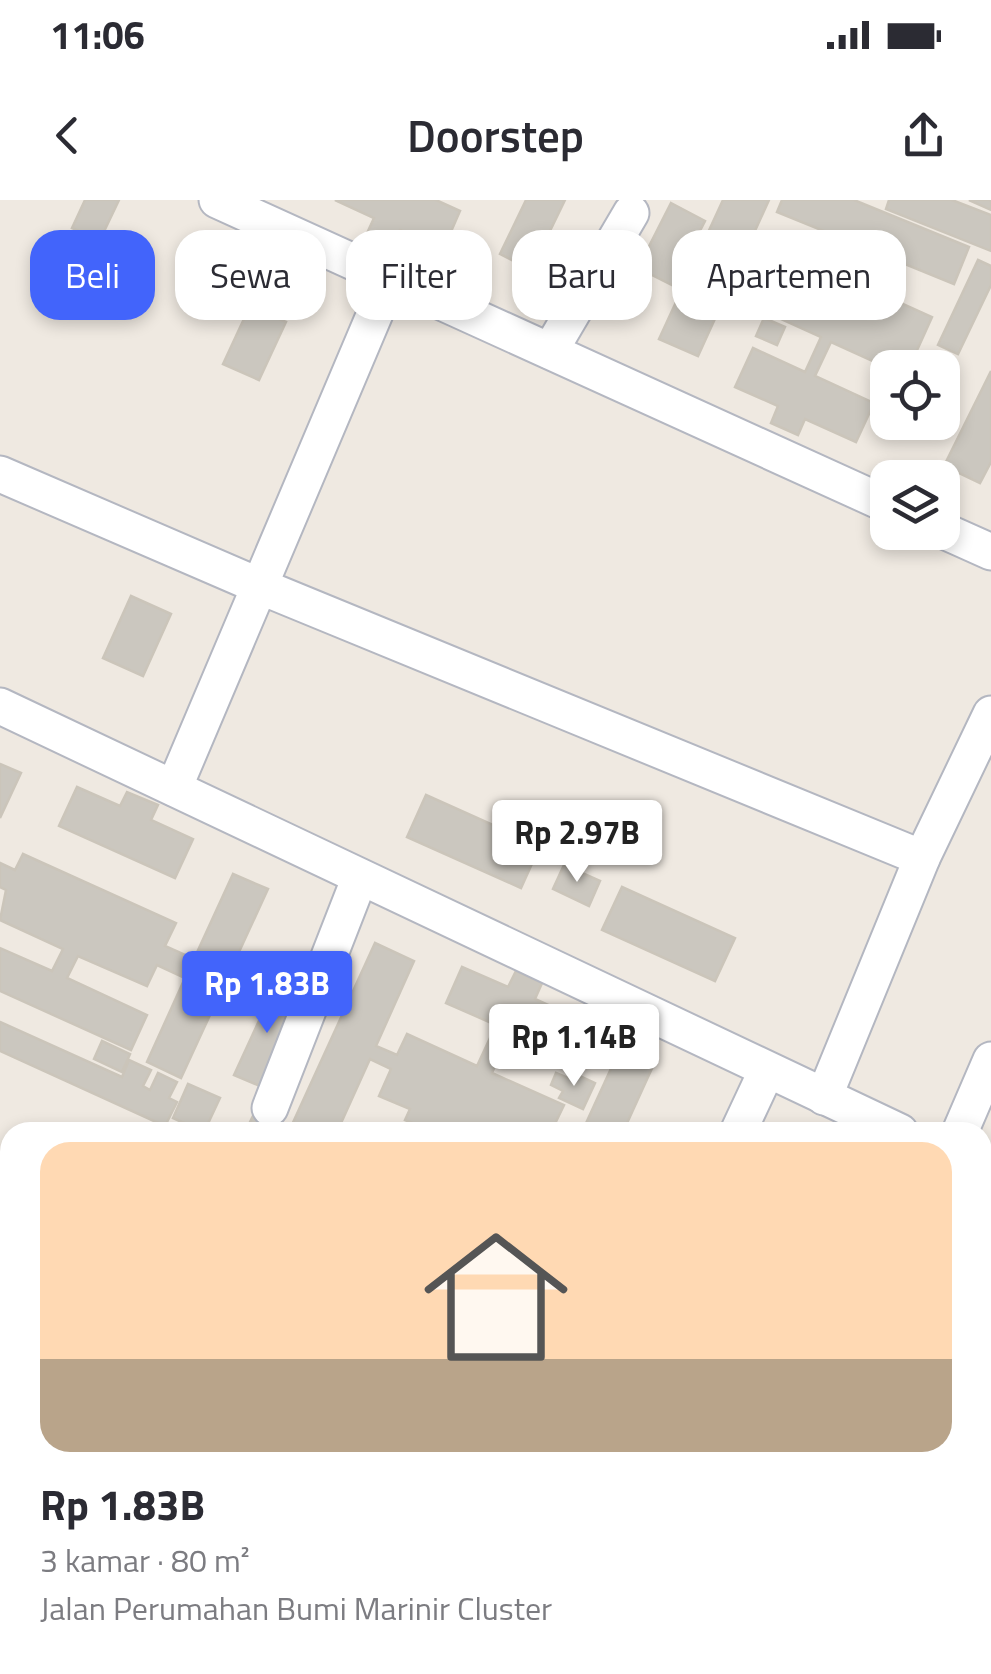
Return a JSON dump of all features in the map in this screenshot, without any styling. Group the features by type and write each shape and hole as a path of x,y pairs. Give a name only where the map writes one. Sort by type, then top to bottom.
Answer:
{"street":[{"path":"217,200 346,258"},
{"path":"550,351 630,213"},
{"path":"174,788 372,320"},
{"path":"482,320 870,496"},
{"path":"0,474 257,585 922,858"},
{"path":"960,538 991,552"},
{"path":"0,706 878,1122"},
{"path":"824,1097 922,858 991,714"},
{"path":"270,1108 360,877"},
{"path":"964,1122 991,1060"},
{"path":"743,1122 768,1070"}],"building":[{"path":"85,200 119,200 105,230 72,228"},
{"path":"335,200 436,200 460,211 452,230 368,230 374,218"},
{"path":"526,200 565,200 550,230 512,230 512,260 500,254"},
{"path":"723,200 769,200 755,230 709,230"},
{"path":"782,200 854,200 969,247 954,284 906,264 906,230 821,230 777,212"},
{"path":"889,200 952,200 991,215 991,251 886,209"},
{"path":"969,200 991,200 991,210"},
{"path":"671,203 705,221 700,230 672,230 672,285 652,275 652,240"},
{"path":"978,260 991,266 991,285 960,350 938,345"},
{"path":"906,305 932,317 917,350 870,350 870,360 831,342 815,376 870,401 870,412 856,442 805,419 798,435 771,423 778,406 735,387 753,348 805,372 821,337 783,320 906,320"},
{"path":"672,311 672,320 714,320 698,356 659,339"},
{"path":"243,320 286,322 259,380 223,364"},
{"path":"763,320 785,327 777,345 756,336"},
{"path":"991,371 991,462 980,483 960,474 960,460 947,460"},
{"path":"131,596 171,614 143,676 103,658"},
{"path":"0,764 21,773 0,818"},
{"path":"77,787 120,806 127,792 158,805 151,820 193,839 175,878 59,826"},
{"path":"426,795 540,846 521,888 407,837"},
{"path":"23,854 176,923 165,946 194,959 233,874 268,889 181,1078 147,1062 185,978 157,965 147,986 78,956 67,978 147,1015 131,1050 0,991 0,948 52,971 63,949 0,920 6,890 0,887 0,863 15,870"},
{"path":"564,865 600,881 589,906 553,889"},
{"path":"622,887 735,938 715,981 602,930"},
{"path":"375,943 414,961 376,1046 397,1055 407,1034 477,1066 496,1025 446,1003 462,967 508,987 516,971 542,983 535,999 581,1020 564,1055 510,1031 492,1073 564,1105 556,1122 410,1122 405,1120 410,1109 379,1096 391,1069 370,1059 342,1122 293,1122"},
{"path":"275,986 300,998 260,1086 234,1075"},
{"path":"0,1022 122,1077 129,1060 151,1070 143,1086 150,1090 158,1073 177,1082 169,1098 177,1102 167,1122 156,1122 0,1051"},
{"path":"102,1041 130,1054 122,1072 94,1059"},
{"path":"620,1049 654,1064 628,1122 587,1122"},
{"path":"571,1072 595,1083 583,1109 559,1098 563,1091 551,1085 556,1073 568,1078"},
{"path":"188,1084 220,1098 209,1122 173,1118"},
{"path":"254,1114 271,1122 250,1122"}]}
